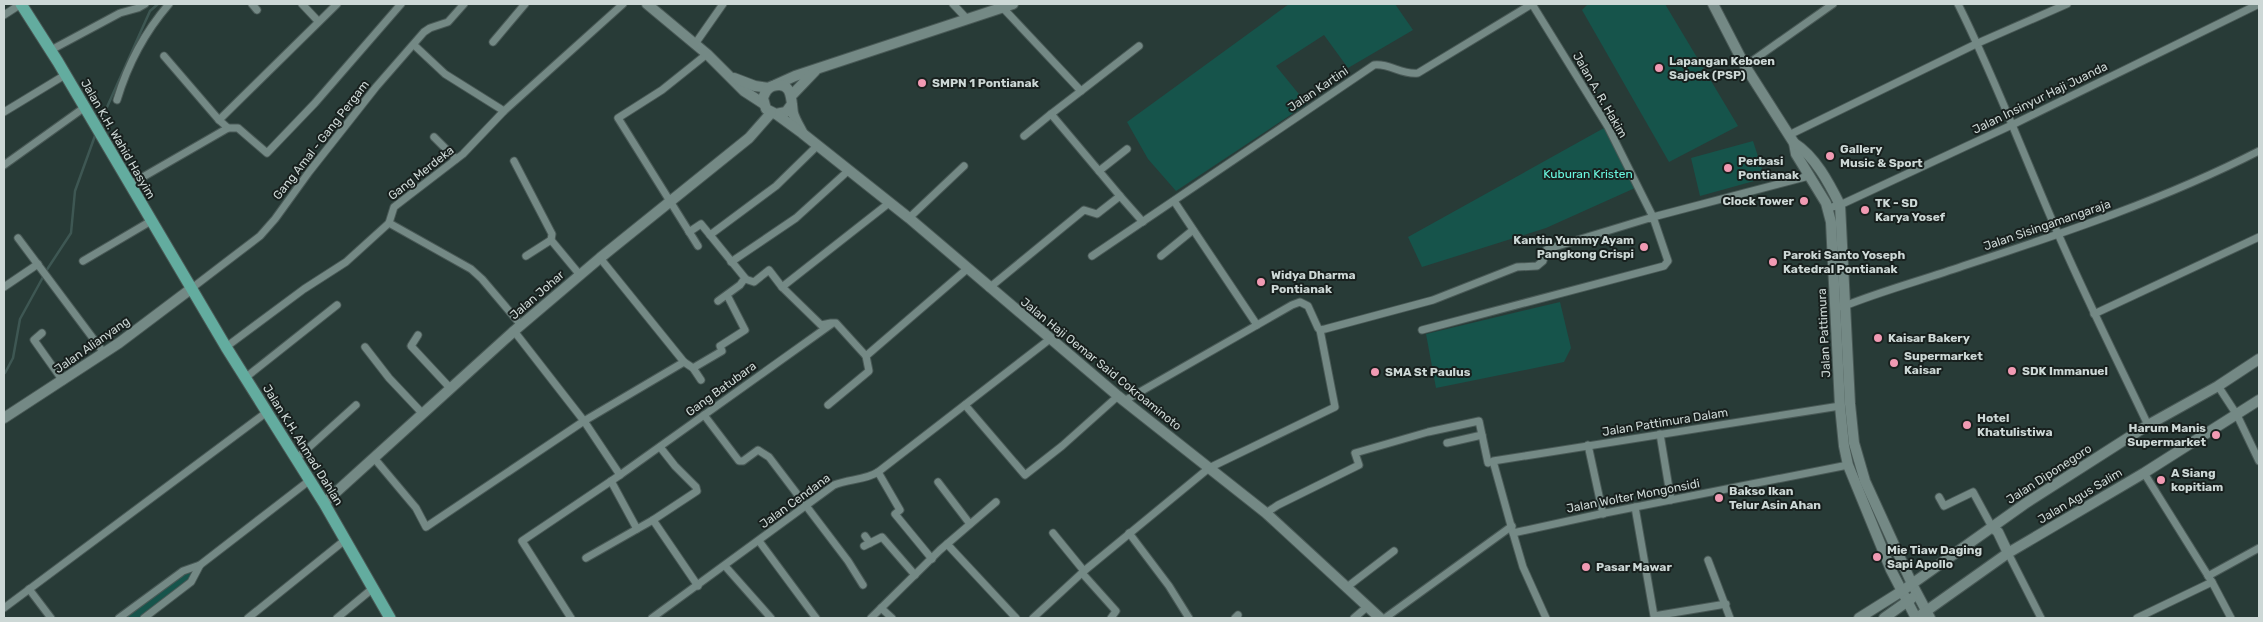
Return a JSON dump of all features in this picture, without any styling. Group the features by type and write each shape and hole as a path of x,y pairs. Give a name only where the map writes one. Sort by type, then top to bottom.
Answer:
{"main road":[{"name":"Jalan K.H. Wahid Hasyim","path":"21,4 86,109 129,185 192,288"},
{"name":"Jalan K.H. Ahmad Dahlan","path":"192,288 245,378 310,480 390,618"}],"street":[{"path":"4,15 21,4"},
{"path":"50,50 113,16 145,4"},
{"path":"117,100 135,52 151,24 169,4"},
{"path":"252,4 257,10"},
{"path":"302,4 318,22"},
{"path":"219,120 337,4"},
{"path":"129,185 228,128 238,128 267,153 315,103 401,4"},
{"name":"Gang Amal - Gang Pergam","path":"192,288 260,236 376,87 428,30 448,22 464,4"},
{"path":"494,42 525,4"},
{"name":"Gang Merdeka","path":"226,347 309,285 338,268 389,223 394,207 481,138 504,111 623,4"},
{"path":"647,4 707,54 744,91 764,104 773,113 786,112 792,100 818,68"},
{"path":"695,44 723,4"},
{"path":"954,4 967,19"},
{"path":"764,104 763,98 772,86 818,68 1013,4"},
{"name":"Jalan Kartini","path":"1092,256 1374,65 1384,64 1408,74 1418,73 1532,4"},
{"name":"Jalan A. R. Hakim","path":"1422,330 1664,266 1668,261 1653,217 1608,127 1532,4"},
{"name":"Jalan Pattimura","path":"1713,4 1745,66 1792,139 1796,154 1822,194 1828,208 1841,308 1840,406 1848,465 1892,570 1916,618"},
{"path":"1745,66 1833,4"},
{"path":"1958,4 1978,43 2014,124 2058,234 2094,314 2148,425"},
{"path":"1928,615 1865,481 1854,443 1841,308 1840,205 1832,189 1806,150 1792,139 1978,43 2067,4"},
{"name":"Jalan Insinyur Haji Juanda","path":"1828,208 1840,205 2014,124 2259,4"},
{"path":"1002,8 1080,91"},
{"path":"414,45 445,74 504,111"},
{"path":"1024,136 1139,46"},
{"path":"698,246 618,118 662,90 707,54"},
{"path":"164,56 228,128"},
{"path":"4,112 65,75"},
{"path":"731,77 755,86 786,87 792,100 795,119 802,132"},
{"path":"4,165 86,109"},
{"name":"Jalan Johar","path":"324,504 518,328 600,258 749,138 773,113"},
{"name":"Jalan Haji Oemar Said Cokroaminoto","path":"773,113 802,132 910,218 1050,340 1266,513 1380,618"},
{"path":"1051,114 1143,222"},
{"path":"434,137 456,159"},
{"path":"710,235 776,186 818,145"},
{"path":"1099,171 1127,149"},
{"name":"Jalan Sisingamangaraja","path":"1841,308 2058,234 2208,178 2259,151"},
{"path":"514,161 552,234 551,240 526,256"},
{"path":"910,218 964,166"},
{"path":"732,262 796,218 849,170"},
{"path":"1320,330 1433,300 1517,267 1537,266 1543,261 1546,250 1551,248 1653,217 1809,176"},
{"path":"989,288 1082,212 1087,210 1097,214 1120,196"},
{"path":"1174,201 1257,325"},
{"path":"782,287 889,203"},
{"path":"82,261 151,221"},
{"path":"389,223 471,269 482,278 620,475"},
{"path":"689,232 701,224 745,279 754,282 769,270 782,287 821,324 836,323 866,356 869,371 828,405"},
{"path":"1161,256 1193,230"},
{"path":"2094,314 2259,237"},
{"path":"18,238 104,353"},
{"path":"551,240 580,275"},
{"path":"600,258 684,362 693,368 702,380"},
{"path":"4,287 38,264"},
{"path":"866,356 967,269"},
{"path":"718,301 745,279"},
{"name":"Jalan Alianyang","path":"4,418 104,353 192,288"},
{"path":"693,368 722,352 720,346 745,330 727,295"},
{"path":"965,405 1025,475 1121,398 1292,305 1300,302 1308,306 1320,330 1335,407 1209,468 1083,572 1033,618"},
{"path":"245,378 337,305"},
{"name":"Gang Batubara","path":"571,618 522,541 660,447 832,323"},
{"path":"42,333 34,340 63,381"},
{"path":"418,335 411,346 451,389"},
{"name":"Jalan Cendana","path":"652,618 834,485 878,472 1050,340"},
{"path":"365,347 389,378 423,414"},
{"name":"Jalan Diponegoro","path":"1859,618 1902,592 1995,530 2148,425 2219,388 2259,359"},
{"path":"374,458 416,508 426,527 584,421 684,362"},
{"path":"2219,388 2236,414 2259,461"},
{"name":"Jalan Agus Salim","path":"1916,618 1928,615 2008,552 2144,473 2259,400"},
{"path":"296,459 356,405"},
{"name":"Jalan Pattimura Dalam","path":"1491,462 1840,406"},
{"path":"4,608 267,412"},
{"path":"704,415 739,461 744,461 758,450 769,457 805,507 848,561 863,585"},
{"path":"1266,513 1278,505 1359,465 1355,453 1428,432 1479,421 1523,567 1546,618"},
{"path":"1660,434 1671,500"},
{"path":"1447,443 1482,435"},
{"path":"1588,445 1603,514"},
{"path":"586,558 654,520 696,492 697,489 674,466 660,447"},
{"name":"Jalan Wolter Mongonsidi","path":"1512,530 1603,514 1848,465"},
{"path":"878,472 900,510 895,514 932,559"},
{"path":"2144,473 2210,579 2231,618"},
{"path":"119,618 183,571 200,565 310,480"},
{"path":"611,481 637,529"},
{"path":"938,482 970,524"},
{"path":"1939,496 1944,506 1973,492 2008,552 2041,618"},
{"path":"871,618 947,544 996,502"},
{"path":"1635,507 1654,616 1726,604"},
{"path":"654,520 698,586"},
{"path":"1385,618 1456,565 1512,530"},
{"path":"1053,533 1116,611 1111,618"},
{"path":"1129,533 1169,586 1189,618"},
{"path":"865,536 867,545 882,537 915,575"},
{"path":"248,618 345,540"},
{"path":"759,541 816,618"},
{"path":"947,544 1016,618"},
{"path":"2137,618 2210,579 2259,548"},
{"path":"1346,587 1394,551"},
{"path":"1708,560 1730,618"},
{"path":"144,618 191,582 200,565"},
{"path":"725,566 767,617"},
{"path":"29,589 52,618"},
{"path":"338,618 372,589"},
{"path":"1884,618 1917,595"},
{"path":"1354,618 1368,606"},
{"path":"881,608 892,618"}],"green space":[{"path":"1289,4 1395,4 1413,30 1348,68 1324,35 1276,66 1307,104 1176,191 1148,159 1127,122"},
{"name":"Lapangan Keboen Sajoek (PSP)","path":"1588,4 1665,4 1738,126 1669,162 1582,10"},
{"name":"Kuburan Kristen","path":"1604,128 1635,188 1546,228 1422,267 1408,237"},
{"name":"Perbasi Pontianak","path":"1753,141 1765,178 1700,196 1691,158"},
{"path":"1560,302 1571,348 1564,362 1436,388 1426,334"},
{"path":"191,572 188,581 140,618 126,618 182,574"}],"waterway":[{"path":"99,125 150,11 158,4"},
{"path":"5,373 13,358 20,319 48,268 71,233 75,191 96,133"}],"place":[{"name":"Lapangan Keboen Sajoek (PSP)","path":"1659,68"},
{"name":"SMPN 1 Pontianak","path":"922,83"},
{"name":"Gallery Music & Sport","path":"1830,156"},
{"name":"Perbasi Pontianak","path":"1728,168"},
{"name":"Clock Tower","path":"1804,201"},
{"name":"TK - SD Karya Yosef","path":"1865,210"},
{"name":"Kantin Yummy Ayam Pangkong Crispi","path":"1644,247"},
{"name":"Paroki Santo Yoseph Katedral Pontianak","path":"1773,262"},
{"name":"Widya Dharma Pontianak","path":"1261,282"},
{"name":"Kaisar Bakery","path":"1878,338"},
{"name":"Supermarket Kaisar","path":"1894,363"},
{"name":"SDK Immanuel","path":"2012,371"},
{"name":"SMA St Paulus","path":"1375,372"},
{"name":"Hotel Khatulistiwa","path":"1967,425"},
{"name":"Harum Manis Supermarket","path":"2216,435"},
{"name":"A Siang kopitiam","path":"2161,480"},
{"name":"Bakso Ikan Telur Asin Ahan","path":"1719,498"},
{"name":"Mie Tiaw Daging Sapi Apollo","path":"1877,557"},
{"name":"Pasar Mawar","path":"1586,567"}]}
